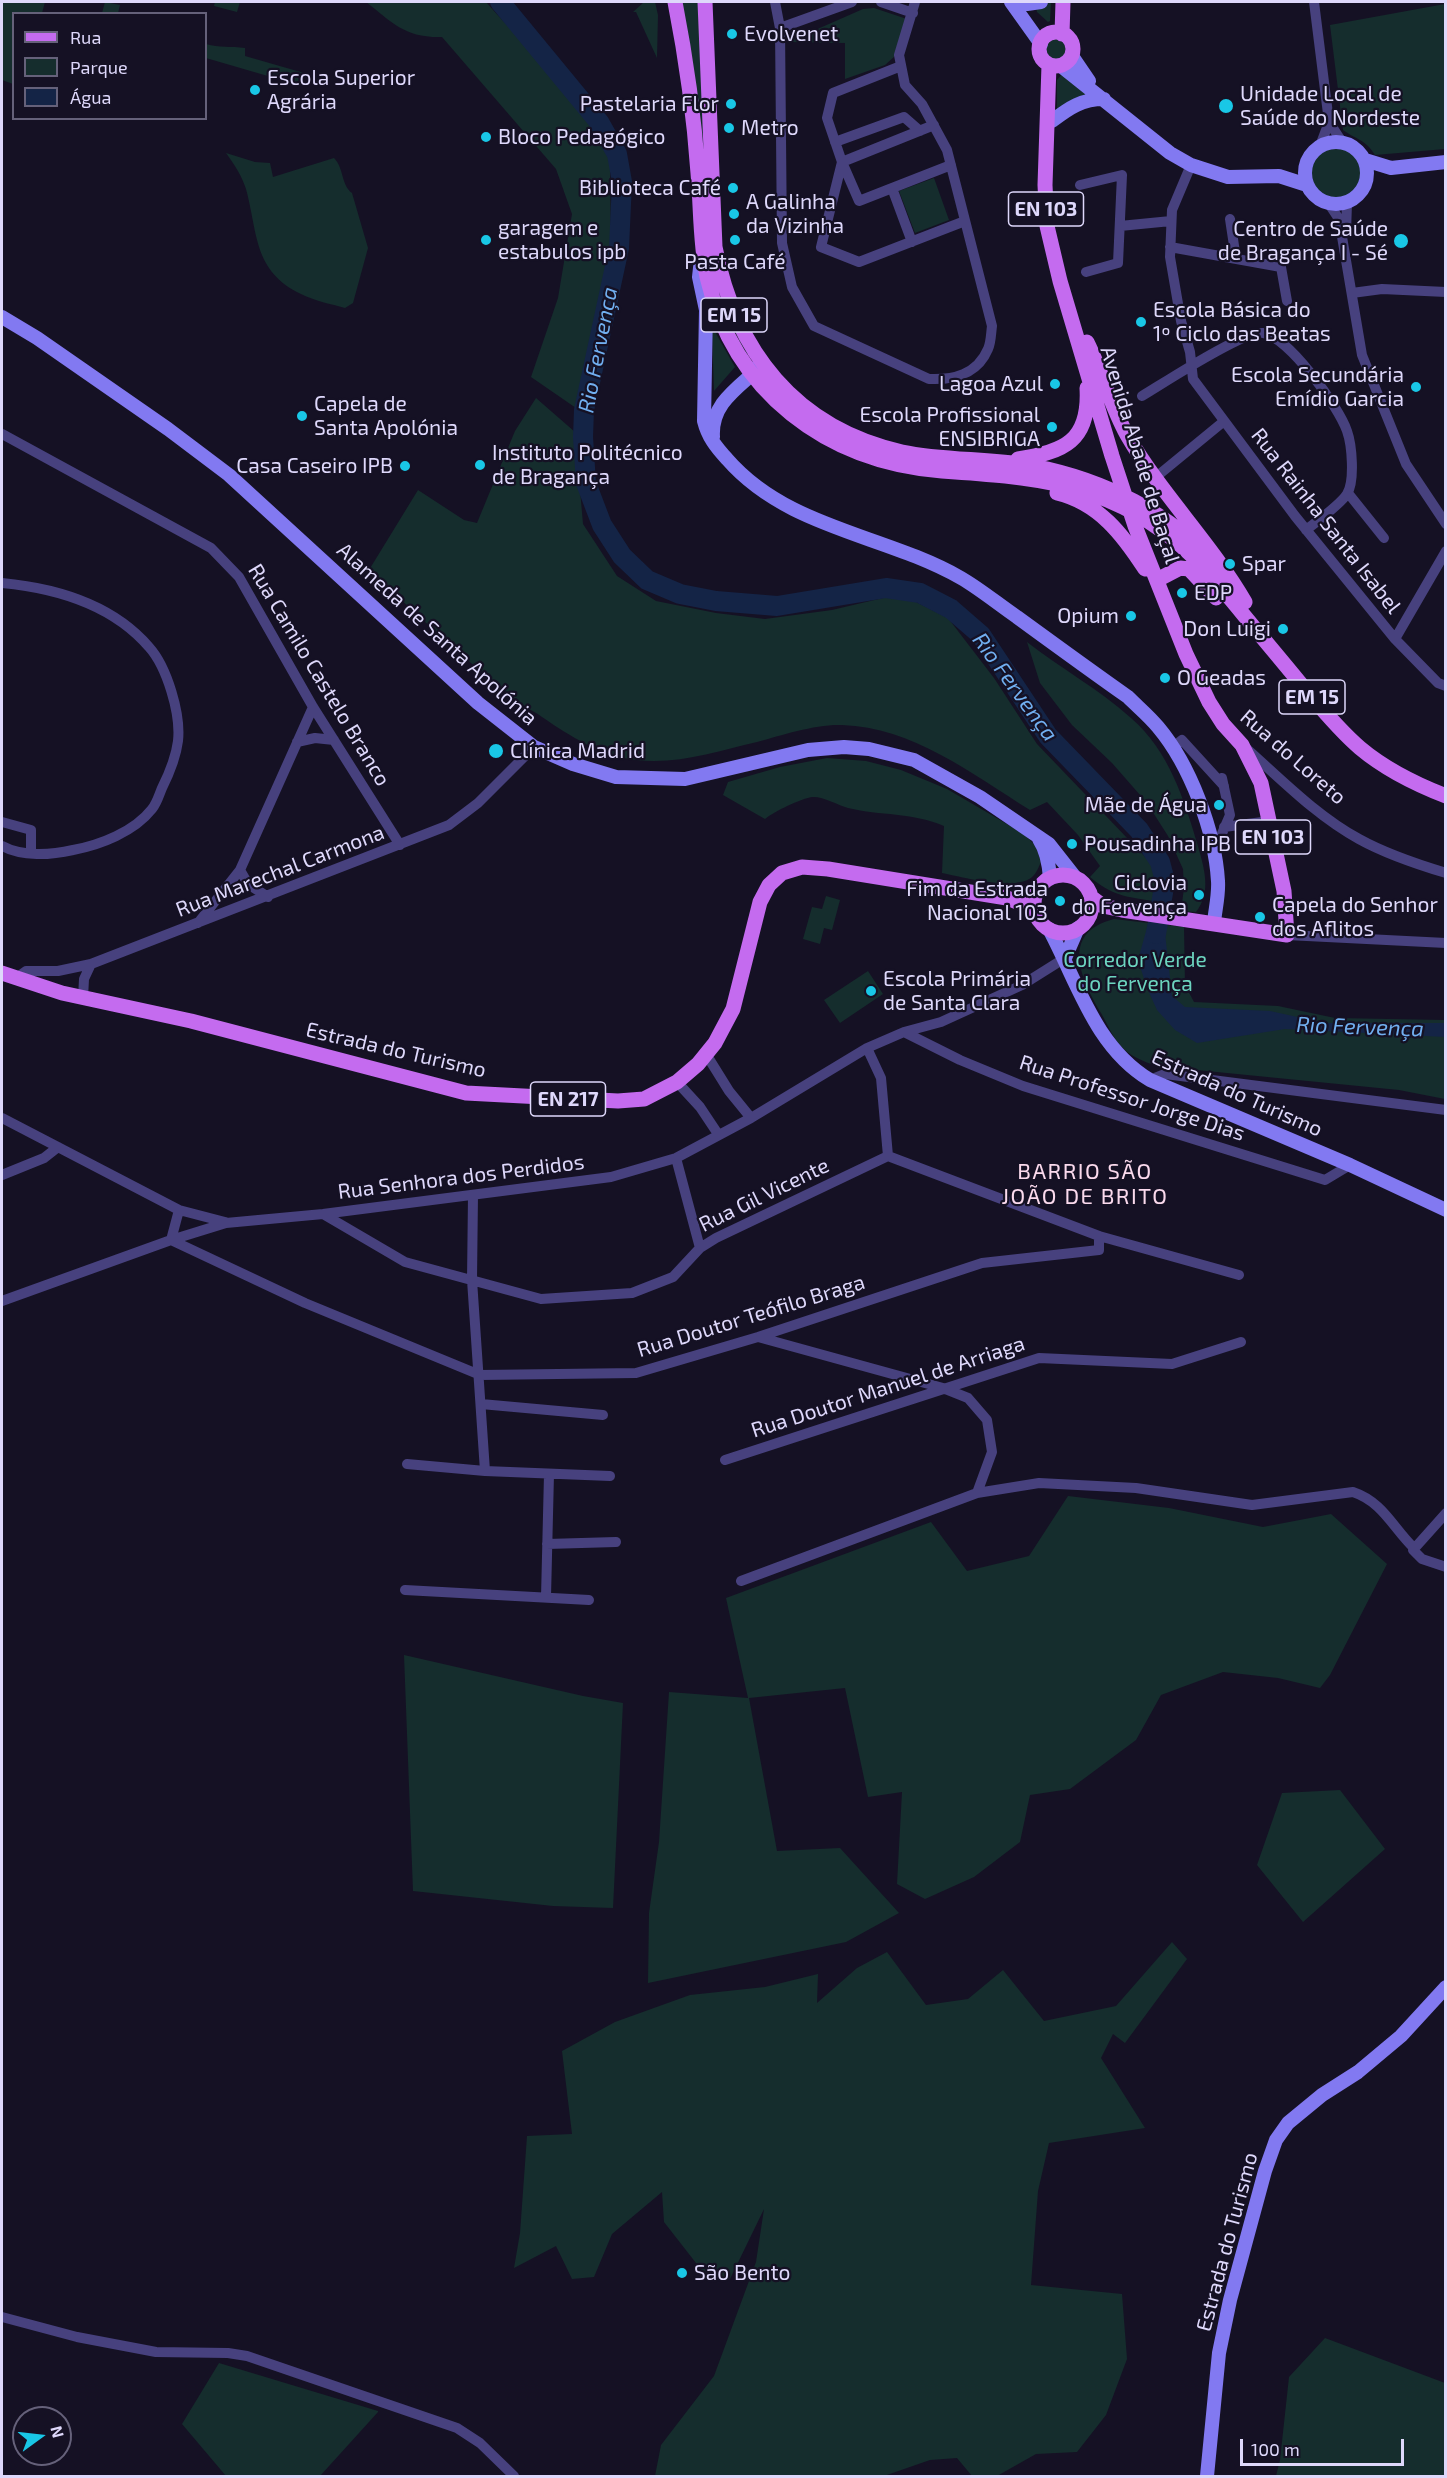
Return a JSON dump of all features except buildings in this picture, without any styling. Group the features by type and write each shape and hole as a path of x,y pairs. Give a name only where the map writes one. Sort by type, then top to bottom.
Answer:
{"main road":[{"name":"EM 15","path":"675,2 687,64 698,173 702,250 707,276 719,316 739,354 765,390 795,419 845,448 879,461 931,470 1007,475 1068,485 1120,506 1174,540 1208,565 1248,621 1334,724 1360,748 1392,771 1446,796"},
{"name":"EM 15","path":"705,2 715,247 722,284 731,307 757,355 779,383 808,410 863,440 904,452 1033,466 1106,487 1171,524 1245,602 1341,717 1367,742 1399,765 1446,786"},
{"name":"Avenida Abade de Baçal","path":"1051,36 1056,2"},
{"name":"Avenida Abade de Baçal","path":"1060,63 1042,58 1063,2"},
{"name":"Avenida Abade de Baçal","path":"1051,36 1071,40 1073,45 1054,75 1051,186 1053,226 1077,321 1142,525 1157,580"},
{"name":"Avenida Abade de Baçal","path":"1060,63 1045,185 1047,226 1060,281 1112,456 1157,580"},
{"path":"1077,321 1128,436 1226,570 1245,602"},
{"path":"994,462 1044,456 1057,451 1079,431 1086,417 1088,404 1081,350"},
{"path":"1007,475 1022,485 1068,496 1096,509 1123,536 1149,574 1157,580 1180,568 1189,569 1229,614 1248,621"},
{"name":"Rua do Loreto","path":"1157,580 1186,654 1209,702 1223,724 1242,745"},
{"name":"EN 103","path":"1242,745 1261,783 1284,891 1287,935"},
{"name":"Estrada do Turismo","path":"8,976 83,998 191,1021 465,1092 618,1101 644,1099 677,1082 706,1054 733,1009 760,902 769,885 782,873 802,867 828,869 1007,898 1035,909"},
{"path":"1122,910 1092,915 1082,926 1069,932 1049,929 1038,917 1034,902 1038,889 1050,878 1067,875 1082,882 1091,897 1103,906 1287,935"},
{"name":"Estrada do Turismo","path":"1007,898 1038,889"},
{"path":"1082,926 1092,906 1091,897"}],"street":[{"path":"775,2 780,28 782,243 792,287 814,326 929,379 949,380 974,369 988,349 992,326 947,150 922,104 905,85 899,55 915,2"},
{"path":"780,28 852,2"},
{"path":"881,2 913,13"},
{"path":"1012,2 1051,36"},
{"path":"1021,2 1027,4 1041,2"},
{"path":"1314,7 1329,122 1342,142"},
{"path":"1060,63 1170,153 1191,165 1228,177 1279,176 1307,185"},
{"path":"901,66 833,93 827,118 842,162 859,201 951,165"},
{"path":"1053,121 1078,103 1090,99 1104,99"},
{"path":"835,142 904,117 920,131"},
{"path":"1279,176 1292,171 1308,160 1320,146 1329,122"},
{"path":"842,162 934,125"},
{"path":"1320,146 1342,142 1356,148 1365,160 1368,175 1367,183 1362,191 1347,203 1329,204"},
{"path":"1308,160 1305,177 1307,185 1316,197 1329,204 1339,219 1362,356 1406,464 1446,524"},
{"path":"1365,160 1391,168 1446,162"},
{"path":"842,162 821,247 859,262 965,221"},
{"name":"Rua Rainha Santa Isabel","path":"1191,165 1172,210 1170,247 1180,321 1190,352 1190,368 1198,389 1306,530 1395,639 1438,683 1446,686"},
{"path":"1367,183 1391,168"},
{"path":"1080,185 1122,175 1118,263 1086,272"},
{"path":"892,188 912,242"},
{"path":"1346,251 1347,203"},
{"path":"1230,219 1236,259"},
{"path":"1120,226 1171,221"},
{"path":"1170,247 1281,267 1287,301"},
{"path":"702,250 699,277 706,310 704,421 707,434 713,442 737,471 782,504 807,517 906,552 962,578 1128,697 1157,725 1173,747 1184,766 1200,806 1218,883 1214,923"},
{"path":"1352,293 1382,289 1446,292"},
{"name":"Alameda de Santa Apolónia","path":"2,317 37,338 159,422 229,475 477,703 534,747 573,764 616,777 685,779 808,750 843,747 869,749 914,760 980,797 1049,844 1075,877"},
{"path":"1142,396 1241,337 1262,332 1279,340 1304,365 1338,413 1348,432 1353,467 1348,493 1306,530"},
{"path":"713,442 714,415 720,405 752,374 759,364 757,355"},
{"path":"739,387 765,390"},
{"path":"1156,477 1223,422"},
{"name":"Rua Camilo Castelo Branco","path":"2,434 211,548 239,577 313,707 400,845"},
{"path":"1348,493 1384,538"},
{"path":"1395,639 1446,551"},
{"path":"2,583 62,593 100,609 132,631 149,647 162,667 174,702 178,740 169,773 153,808 130,829 92,846 54,854 11,851 2,846"},
{"path":"196,925 240,870 313,707"},
{"path":"297,742 315,738 334,740"},
{"path":"1173,747 1182,740 1223,782 1230,815 1213,854"},
{"name":"Rua do Loreto","path":"1242,745 1307,803 1360,839 1411,862 1446,873"},
{"name":"Rua Marechal Carmona","path":"8,976 26,971 58,971 91,964 449,825 478,803 534,747"},
{"path":"2,822 31,830 31,852"},
{"path":"1224,827 1270,822"},
{"path":"1036,835 1044,846 1050,878"},
{"path":"240,870 248,884 268,897"},
{"path":"1065,958 1082,926"},
{"name":"Estrada do Turismo","path":"1049,929 1099,1031 1132,1070 1150,1080 1350,1165 1446,1210"},
{"path":"1287,935 1446,944"},
{"name":"Rua Senhora dos Perdidos","path":"2,1301 226,1222 322,1214 611,1177 676,1158 751,1118 867,1048 904,1032 941,1022 961,1013 1022,985 1065,958"},
{"path":"83,998 84,979 91,964"},
{"name":"Rua Professor Jorge Dias","path":"904,1032 960,1060 1023,1086 1325,1180 1350,1165"},
{"path":"867,1048 881,1078 888,1156 1099,1236 1239,1275"},
{"path":"706,1054 729,1091 751,1118"},
{"path":"1150,1080 1165,1074 1446,1110"},
{"path":"677,1082 700,1107 718,1134"},
{"path":"2,1118 179,1210 226,1222"},
{"path":"2,1175 44,1158 58,1148"},
{"name":"Rua Gil Vicente","path":"322,1214 405,1262 542,1299 632,1293 673,1277 700,1248 716,1238 888,1156"},
{"path":"676,1158 700,1248"},
{"path":"473,1195 472,1280 485,1472"},
{"path":"171,1240 179,1210"},
{"name":"Rua Doutor Teófilo Braga","path":"171,1240 305,1303 480,1375 636,1373 758,1337 982,1263 1099,1250 1099,1236"},
{"path":"758,1337 944,1388 968,1398 987,1420 992,1452 977,1493"},
{"name":"Rua Doutor Manuel de Arriaga","path":"724,1460 1040,1358 1172,1364 1241,1342"},
{"path":"481,1404 603,1415"},
{"path":"407,1464 485,1472 610,1476"},
{"path":"546,1597 549,1474"},
{"path":"741,1581 977,1493 1039,1483 1136,1488 1252,1505 1353,1492 1366,1497 1380,1508 1422,1559 1446,1567"},
{"path":"1414,1548 1446,1512"},
{"path":"547,1545 616,1542"},
{"path":"405,1590 589,1600"},
{"name":"Estrada do Turismo","path":"1207,2476 1219,2353 1230,2300 1265,2171 1276,2140 1288,2122 1322,2095 1358,2072 1401,2036 1446,1986"},
{"path":"2,2317 120,2346 156,2352 228,2353 276,2364 457,2428 477,2441 514,2476"}],"green space":[{"path":"2,2 45,2 42,12 12,12 12,84 2,80"},
{"path":"105,2 120,5 118,12 102,12"},
{"path":"215,2 240,2 237,12 214,6"},
{"path":"366,2 486,2 575,97 602,140 610,163 611,252 576,408 531,377 558,298 572,214 556,169 442,37 418,35 400,28"},
{"path":"644,2 655,2 658,15 657,58 636,12 633,12"},
{"path":"681,2 698,3 710,254 698,109"},
{"path":"1051,2 1050,21 1048,22 1037,12 1036,7"},
{"path":"1445,4 1445,149 1375,155 1364,143 1343,130 1330,25"},
{"path":"874,8 907,19 895,56 885,65 845,79 845,43 788,42 863,9"},
{"path":"1057,38 1065,41 1068,49 1065,57 1057,60 1049,57 1046,49 1049,41"},
{"path":"207,44 245,48 245,56 304,73 302,86 207,58"},
{"path":"1062,74 1088,95 1057,110 1057,80"},
{"path":"1336,148 1354,155 1361,173 1354,191 1336,198 1318,191 1311,173 1318,155"},
{"path":"226,153 255,162 270,163 273,177 334,158 348,190 352,193 368,248 353,303 345,308 312,299 285,285 274,274 260,249 244,184 238,170"},
{"path":"934,178 949,220 915,233 899,191"},
{"path":"710,254 726,313 748,356 724,313 712,278"},
{"path":"714,330 735,367 714,391 712,332"},
{"path":"536,398 575,432 583,524 617,576 656,601 716,613 765,619 832,610 900,594 948,618 994,678 1037,744 1152,864 1157,882 1153,901 1119,894 1105,888 1090,877 1100,866 1078,835 1047,802 1030,810 940,755 893,734 842,725 821,726 682,759 636,760 610,754 586,744 525,707 483,673 369,570 418,490 464,520 477,523 515,431"},
{"path":"1027,642 1106,698 1131,718 1156,745 1181,794 1204,871 1204,896 1196,912 1181,911 1184,888 1183,869 1168,836 1147,803 1112,763 1072,725 1040,683"},
{"path":"827,758 866,761 901,770 947,789 1024,834 1036,846 1041,862 1037,871 1027,880 1016,883 990,882 942,873 944,826 920,818 848,808 816,797 801,800 765,819 723,795 728,782 780,767"},
{"path":"826,896 840,900 832,930 824,928 820,944 803,939 812,907 822,909"},
{"name":"Corredor Verde do Fervença","path":"1114,919 1184,927 1185,985 1194,1002 1278,1006 1335,1018 1445,1020 1445,1099 1399,1090 1156,1066 1136,1058 1124,1049 1112,1034 1087,986 1079,959 1080,946 1086,935 1097,926"},
{"path":"868,971 883,994 840,1023 824,1000"},
{"path":"1068,1496 1169,1508 1263,1527 1331,1514 1387,1564 1330,1675 1320,1688 1278,1678 1223,1672 1161,1695 1136,1740 1070,1789 1030,1795 1020,1842 974,1877 925,1899 897,1884 902,1792 868,1797 845,1688 749,1698 777,1851 840,1848 899,1913 846,1942 648,1983 649,1913 659,1842 669,1692 748,1698 726,1598 931,1522 967,1571 1029,1556"},
{"path":"404,1655 623,1703 613,1908 553,1906 413,1891"},
{"path":"1340,1790 1385,1849 1303,1922 1257,1865 1282,1793"},
{"path":"1172,1942 1187,1959 1125,2043 1113,2034 1101,2058 1145,2128 1049,2143 1038,2191 1031,2285 1122,2294 1127,2359 1106,2415 1077,2452 1036,2454 997,2476 972,2476 957,2458 930,2460 884,2476 655,2476 661,2445 714,2376 756,2262 764,2209 730,2279 703,2272 664,2222 662,2192 612,2234 594,2277 572,2279 556,2246 514,2268 520,2233 527,2136 572,2134 562,2051 615,2022 690,1995 765,1987 818,1974 817,2003 857,1968 887,1952 926,2005 968,1999 1003,1970 1044,2021 1116,2006"},
{"path":"1325,2338 1445,2383 1445,2476 1276,2476 1280,2460 1289,2377"},
{"path":"219,2363 378,2412 320,2476 226,2476 182,2424"}],"water":[{"path":"1148,924 1164,924 1172,996 1185,1007 1270,1011 1325,1023 1445,1023 1445,1037 1285,1029 1197,1043 1175,1030 1157,1010 1147,988 1138,960"}],"waterway":[{"name":"Rio Fervença","path":"500,2 599,122 617,154 622,182 619,248 584,410 583,437 586,483 602,525 622,556 647,580 680,594 716,601 777,606 886,588 920,593 951,609 981,635 1048,736 1139,830 1160,862 1165,881 1156,934"}],"place":[{"name":"Evolvenet","path":"732,34"},
{"name":"Escola Superior Agrária","path":"255,90"},
{"name":"Pastelaria Flor","path":"731,104"},
{"name":"Unidade Local de Saúde do Nordeste","path":"1226,106"},
{"name":"Metro","path":"729,128"},
{"name":"Bloco Pedagógico","path":"486,137"},
{"name":"Biblioteca Café","path":"733,188"},
{"name":"A Galinha da Vizinha","path":"734,214"},
{"name":"garagem e estabulos ipb","path":"486,240"},
{"name":"Pasta Café","path":"735,240"},
{"name":"Centro de Saúde de Bragança I - Sé","path":"1401,241"},
{"name":"Escola Básica do 1º Ciclo das Beatas","path":"1141,322"},
{"name":"Lagoa Azul","path":"1055,384"},
{"name":"Escola Secundária Emídio Garcia","path":"1416,387"},
{"name":"Capela de Santa Apolónia","path":"302,416"},
{"name":"Escola Profissional ENSIBRIGA","path":"1052,427"},
{"name":"Instituto Politécnico de Bragança","path":"480,465"},
{"name":"Casa Caseiro IPB","path":"405,466"},
{"name":"Spar","path":"1230,564"},
{"name":"EDP","path":"1182,593"},
{"name":"Opium","path":"1131,616"},
{"name":"Don Luigi","path":"1283,629"},
{"name":"O Geadas","path":"1165,678"},
{"name":"Clínica Madrid","path":"496,751"},
{"name":"Mãe de Água","path":"1219,805"},
{"name":"Pousadinha IPB","path":"1072,844"},
{"name":"Ciclovia do Fervença","path":"1199,895"},
{"name":"Fim da Estrada Nacional 103","path":"1060,901"},
{"name":"Capela do Senhor dos Aflitos","path":"1260,917"},
{"name":"Escola Primária de Santa Clara","path":"871,991"},
{"name":"São Bento","path":"682,2273"}],"district":[{"name":"BARRIO SÃO JOÃO DE BRITO","path":"1085,1184"}]}
